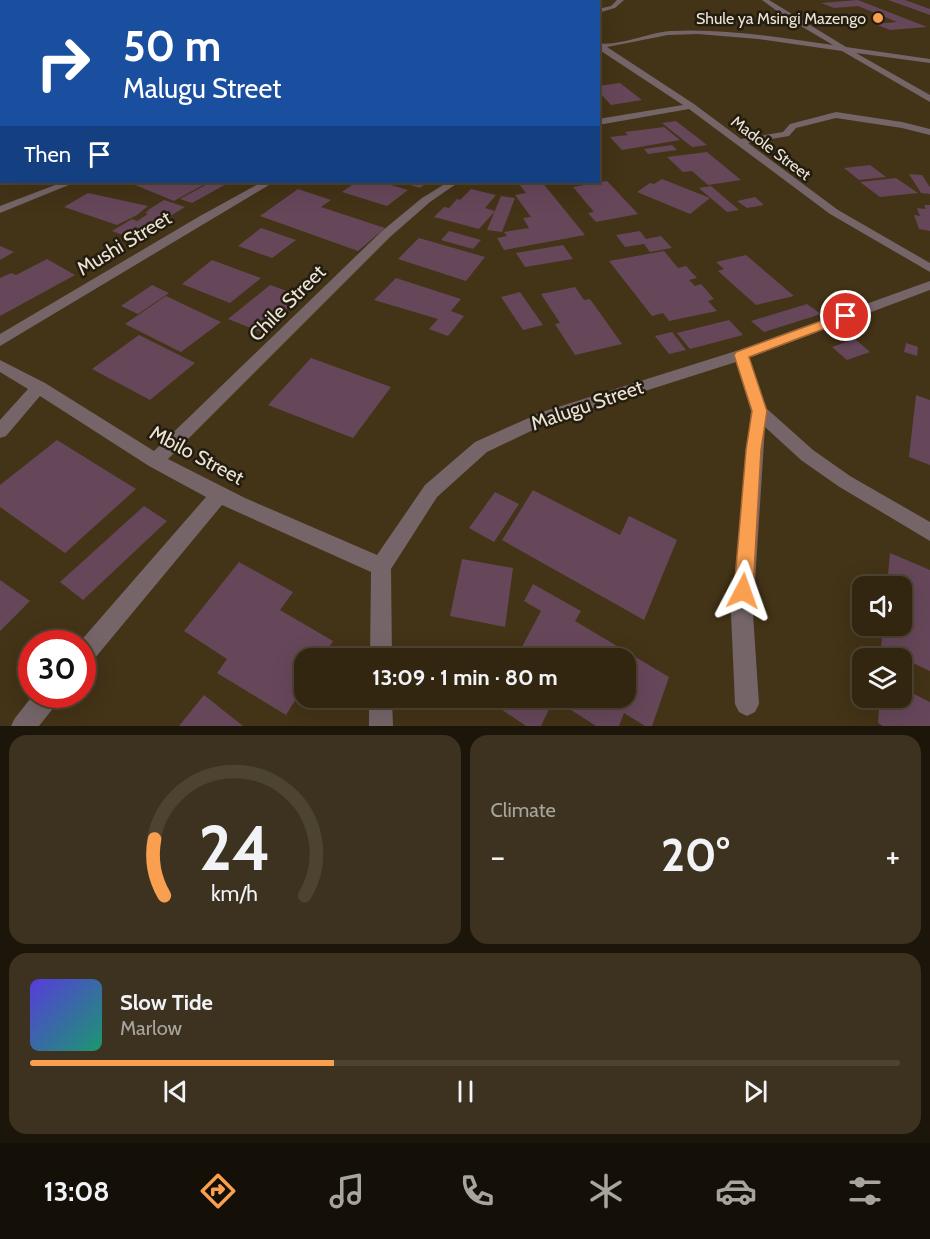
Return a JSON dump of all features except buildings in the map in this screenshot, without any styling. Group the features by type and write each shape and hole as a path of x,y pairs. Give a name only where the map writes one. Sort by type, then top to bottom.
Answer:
{"street":[{"path":"600,10 613,7 621,0"},
{"path":"765,0 786,15 930,99"},
{"path":"600,46 668,33 698,32 758,37 930,61"},
{"name":"Madole Street","path":"600,47 691,106 834,212 885,244 930,268"},
{"path":"600,122 691,106"},
{"path":"739,142 786,134 793,126 836,115 902,125 930,132"},
{"path":"0,210 68,183"},
{"name":"Mushi Street","path":"0,341 204,218 267,183"},
{"name":"Chile Street","path":"155,461 386,234 426,200 452,183"},
{"name":"Malugu Street","path":"381,567 431,491 481,447 548,416 741,355 930,285"},
{"path":"741,355 759,411 742,614 747,704"},
{"name":"Mbilo Street","path":"0,365 39,387 155,461 219,495 381,567"},
{"path":"0,430 39,387"},
{"path":"759,411 807,455 844,482 930,532"},
{"path":"96,640 219,495"},
{"path":"381,567 381,648"},
{"path":"23,726 38,708"},
{"path":"381,708 381,726"}],"place":[{"name":"Shule ya Msingi Mazengo","path":"878,18"}],"route":[{"path":"743,591 759,411 741,355 846,316"}]}
